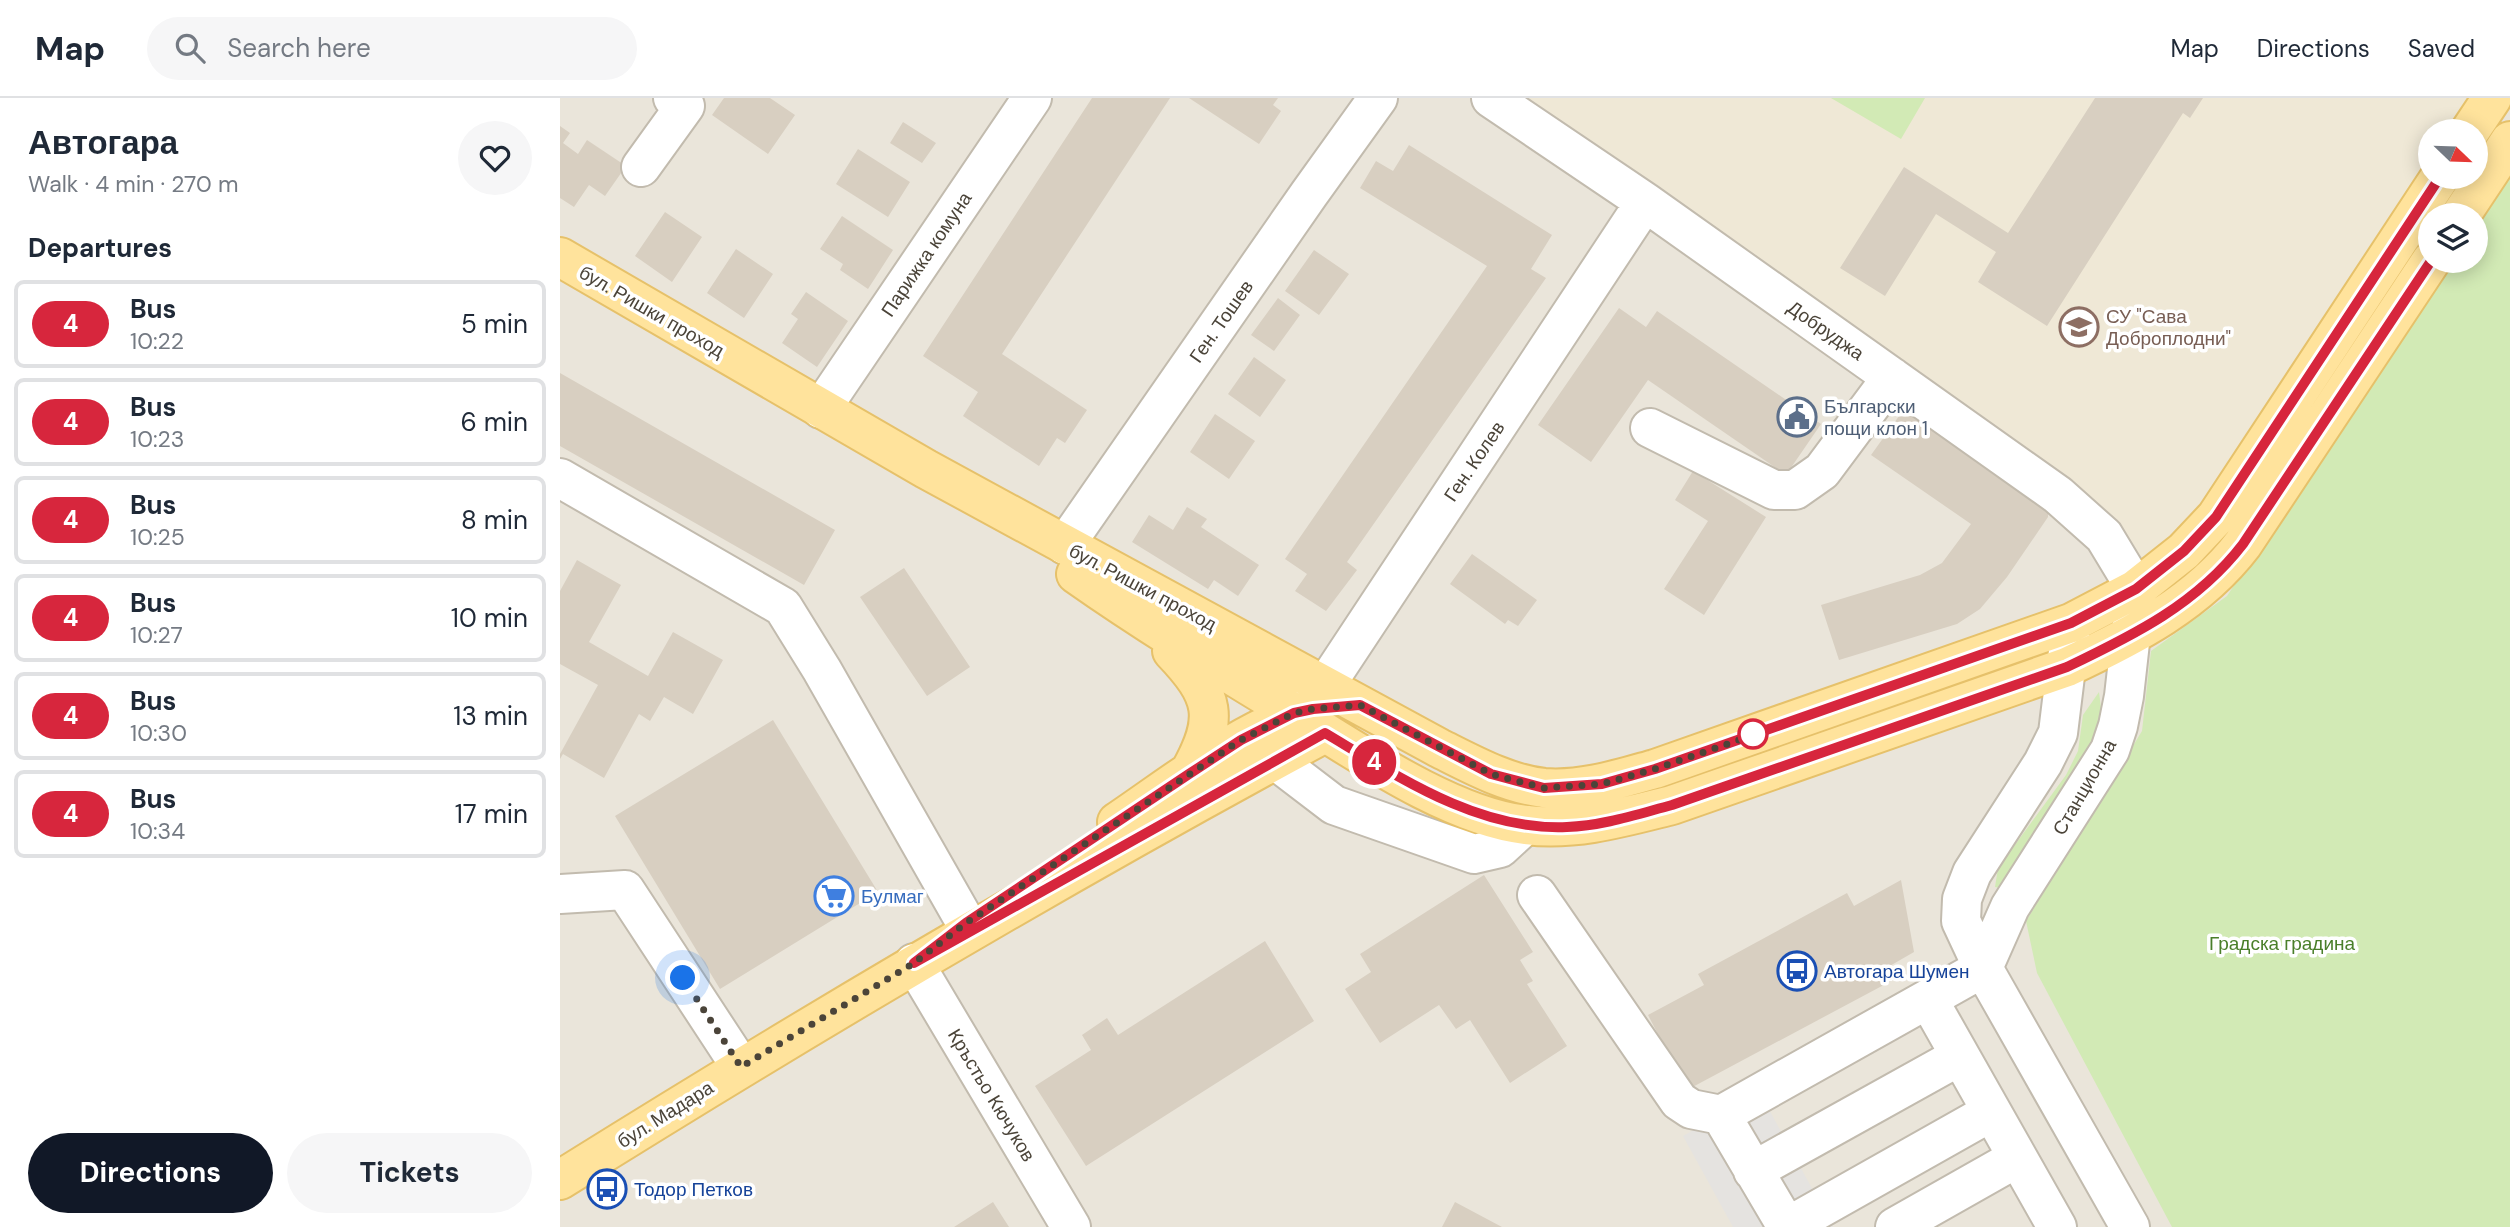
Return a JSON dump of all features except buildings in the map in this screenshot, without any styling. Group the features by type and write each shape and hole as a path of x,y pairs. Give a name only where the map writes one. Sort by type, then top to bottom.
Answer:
{"main road":[{"path":"2478,119 2492,98"},
{"path":"2469,203 2510,141"},
{"path":"1327,709 1491,774 1544,788 1602,784 1655,769 2071,623 2136,589 2184,551 2216,517 2433,189"},
{"name":"бул. Ришки проход","path":"560,257 926,469 1065,545 1327,709"},
{"path":"1327,709 1427,791 1475,814 1525,825 1568,827 1615,820 1672,805 2067,667 2129,638 2198,593 2224,569 2423,273"},
{"name":"бул. Ришки проход","path":"926,469 1143,622 1327,709"},
{"path":"1143,622 1193,674 1205,692 1210,717 1206,739 1189,774"},
{"name":"бул. Мадара","path":"560,1180 914,963 1275,760 1327,709"},
{"name":"бул. Мадара","path":"914,963 966,923 1241,740 1327,709"}],"street":[{"name":"Парижка комуна","path":"821,409 1031,98"},
{"name":"Ген. Тошев","path":"1065,545 1378,98"},
{"name":"Добруджа","path":"1491,98 1645,202 2058,495 2104,536 2136,589"},
{"path":"641,167 683,101"},
{"name":"Ген. Колев","path":"1327,709 1645,202"},
{"path":"1650,428 1774,490 1796,490 1822,471 1892,377"},
{"path":"560,478 783,607 822,670 966,923"},
{"name":"Станционна","path":"1983,968 2010,907 2110,750 2124,696 2136,589"},
{"path":"2071,623 2058,733 2043,763 1972,873 1962,899 1961,921 1983,968 2130,1227"},
{"path":"1275,760 1334,805 1474,853 1500,848 1525,825"},
{"path":"560,894 625,890 741,1067"},
{"path":"1537,895 1679,1101 1691,1109 1721,1115 1983,968"},
{"name":"Кръстьо Кючуков","path":"914,963 1070,1227"},
{"path":"1928,999 2057,1227"},
{"path":"1753,1171 1960,1056"},
{"path":"1721,1115 1787,1227 1991,1112"},
{"path":"1895,1227 2017,1158"}],"shaded area":[{"path":"560,98 2510,98 2510,1227 560,1227"},
{"name":"СУ \"Сава Доброплодни\"","path":"1488,98 2492,98 2478,119 2418,119 2418,189 2423,189 2243,477 2136,589 2104,536"},
{"path":"1760,1093 1833,1227 1733,1227 1683,1136"}],"green space":[{"path":"1831,98 1925,98 1901,139"},
{"name":"Градска градина","path":"2510,171 2510,1227 2172,1227 2037,973 2026,921 2142,731 2151,651 2227,596 2442,273 2488,273 2488,203"},
{"path":"2099,692 2102,716 2095,751 2010,869 2000,888 1995,887 1998,868 2066,775 2078,751 2083,715"}],"bus line":[{"name":"4","path":"2423,203 2432,189"},
{"name":"4","path":"2418,210 2216,517 2184,551 2136,589 2071,623 1655,769 1602,784 1544,788 1491,774 1360,705 1294,713 1241,740 1189,774 966,923 914,963 1325,733 1427,791 1475,814 1525,825 1568,827 1615,820 1672,805 2067,667 2129,638 2198,593 2224,569 2423,273"}],"place":[{"name":"СУ \"Сава Доброплодни\"","path":"2079,327"},
{"name":"Български пощи клон 1","path":"1797,417"},
{"name":"Булмаг","path":"834,896"},
{"name":"Автогара Шумен","path":"1797,971"},
{"name":"Тодор Петков","path":"607,1189"}],"route":[{"path":"683,978 741,1067 914,963 966,923 1241,740 1294,713 1360,705 1491,774 1544,788 1602,784 1655,769 1759,733 1753,734"}]}
